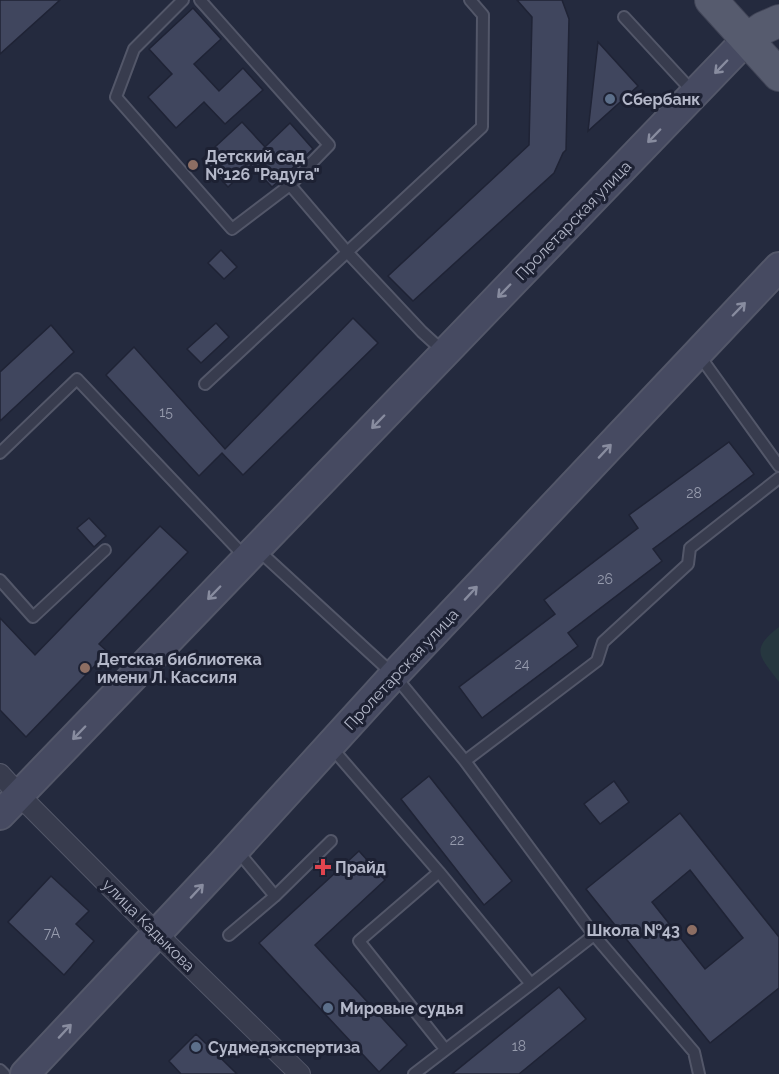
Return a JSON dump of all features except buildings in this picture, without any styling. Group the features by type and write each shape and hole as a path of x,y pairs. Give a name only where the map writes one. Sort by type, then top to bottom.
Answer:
{"main road":[{"path":"711,0 779,75"},
{"path":"774,0 779,6"},
{"path":"747,39 779,21"}],"street":[{"name":"Пролетарская улица","path":"9,805 747,39"},
{"name":"Пролетарская улица","path":"25,1074 236,849 394,675 779,267"},
{"name":"улица Кадыкова","path":"0,774 9,805 157,933 300,1074"}],"lane":[{"path":"183,0 134,49 116,97 232,229 290,185 329,145 200,0"},
{"path":"205,384 482,127 483,15 470,0"},
{"path":"624,17 694,93"},
{"path":"290,185 348,253 422,332 445,353"},
{"path":"697,353 779,466"},
{"path":"0,453 77,379 252,554 394,675 465,760 594,935 694,1052 699,1074"},
{"path":"465,760 597,661 603,642 688,564 690,548 779,478"},
{"path":"0,580 33,617 105,550"},
{"path":"330,746 531,984"},
{"path":"229,935 275,896 331,841"},
{"path":"236,849 275,896"},
{"path":"438,872 359,941 445,1049"},
{"path":"414,1074 594,935"},
{"path":"0,1070 4,1074"}],"shaded area":[{"path":"779,627 779,682 763,659 761,648"}],"place":[{"name":"Сбербанк","path":"610,99"},
{"name":"Детский сад №126 \"Радуга\"","path":"193,165"},
{"name":"Детская библиотека имени Л. Кассиля","path":"85,668"},
{"name":"Прайд","path":"323,867"},
{"name":"Школа №43","path":"692,930"},
{"name":"Мировые судья","path":"328,1008"},
{"name":"Судмедэкспертиза","path":"196,1047"}]}
